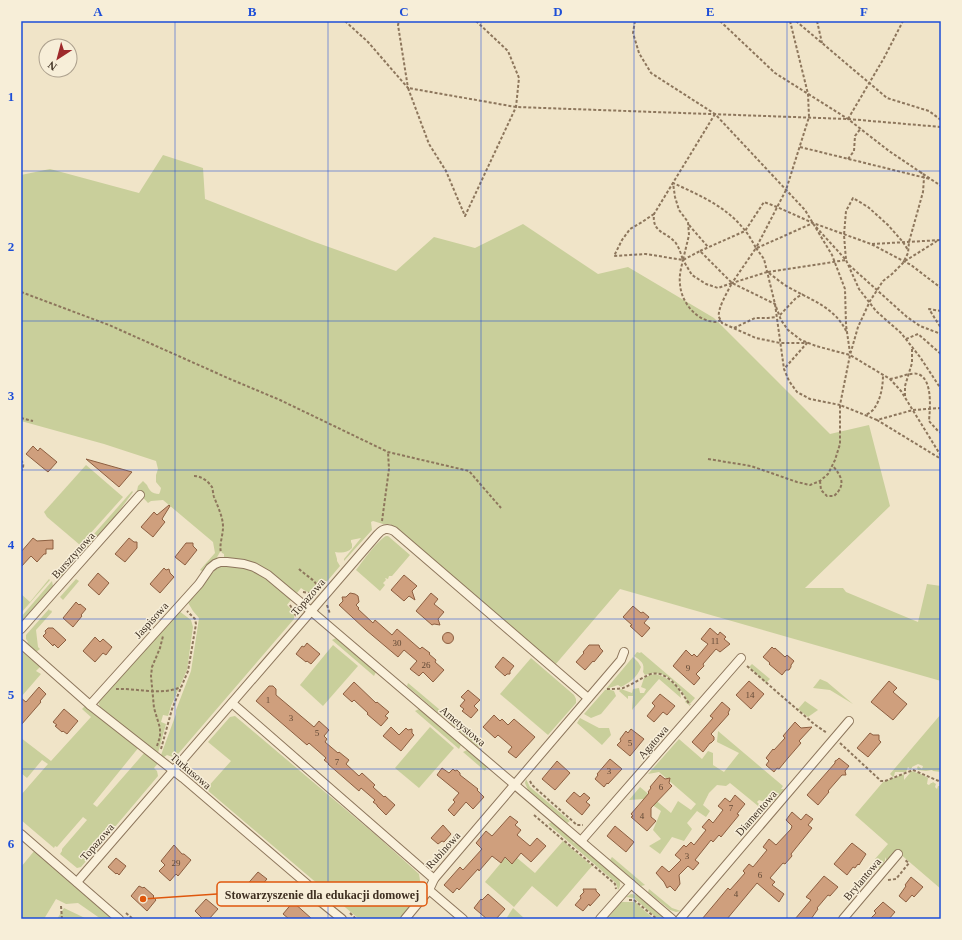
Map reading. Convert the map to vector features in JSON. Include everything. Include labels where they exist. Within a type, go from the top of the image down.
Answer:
[{"type":"street","name":"Bursztynowa","points":[[21,629],[140,495]]},
{"type":"street","points":[[380,530],[391,529],[394,531],[588,698]]},
{"type":"street","name":"Topazowa","points":[[77,882],[380,530]]},
{"type":"street","name":"Jaspisowa","points":[[90,704],[199,584],[212,566],[220,562],[234,562]]},
{"type":"street","name":"Ametystowa","points":[[234,562],[261,570],[672,919]]},
{"type":"street","name":"Turkusowa","points":[[21,644],[90,704],[173,770],[306,884],[321,902],[342,919]]},
{"type":"street","name":"Rubinowa","points":[[232,703],[434,879],[620,660],[624,652]]},
{"type":"street","name":"Agatowa","points":[[581,841],[741,658]]},
{"type":"street","name":"Diamentowa","points":[[680,919],[849,721]]},
{"type":"street","points":[[21,834],[118,919]]},
{"type":"street","name":"Brylantowa","points":[[843,919],[898,854]]},
{"type":"street","points":[[405,919],[429,890],[434,879]]},
{"type":"street","points":[[600,919],[631,884]]},
{"type":"street","points":[[429,890],[463,919]]},
{"type":"path","points":[[344,21],[368,42],[408,88],[516,107],[809,117],[941,127]]},
{"type":"path","points":[[399,21],[398,25],[408,88],[429,144],[446,171],[465,216],[516,107],[519,78],[508,51],[476,21]]},
{"type":"path","points":[[635,21],[633,33],[639,53],[650,73],[715,114],[805,210],[832,255],[845,289],[846,325],[850,355]]},
{"type":"path","points":[[720,21],[775,74],[848,119],[889,151],[941,186]]},
{"type":"path","points":[[790,21],[808,94],[809,117],[786,190],[756,248],[732,283],[720,310],[719,317],[722,323],[756,338],[780,343],[807,343]]},
{"type":"path","points":[[796,21],[887,98],[929,112],[941,120]]},
{"type":"path","points":[[817,21],[822,43]]},
{"type":"path","points":[[848,119],[884,58],[903,21]]},
{"type":"path","points":[[715,114],[654,214],[653,222],[656,228],[676,243],[683,260],[692,275],[706,284],[718,288],[767,272],[846,260]]},
{"type":"path","points":[[848,159],[854,151],[855,136],[861,128]]},
{"type":"path","points":[[800,147],[933,180]]},
{"type":"path","points":[[904,262],[923,192],[924,178],[921,172]]},
{"type":"path","points":[[673,183],[679,210],[688,224],[708,247]]},
{"type":"path","points":[[673,183],[697,194],[726,211],[743,227],[764,259],[778,316],[784,369],[789,381],[797,392],[810,399],[840,405],[877,420],[941,459]]},
{"type":"path","points":[[846,260],[844,235],[846,211],[853,198],[868,207],[888,225],[904,242],[908,250]]},
{"type":"path","points":[[654,214],[630,229],[622,240],[614,256],[646,254],[683,260],[745,231],[764,202],[813,223],[871,244],[911,265],[941,288]]},
{"type":"path","points":[[756,248],[813,223]]},
{"type":"path","points":[[813,223],[846,260],[859,289],[869,302],[876,311],[906,339],[941,389]]},
{"type":"path","points":[[688,224],[689,235],[680,271],[682,295],[688,306],[698,316],[714,322],[721,320]]},
{"type":"path","points":[[708,459],[750,466],[810,485],[820,481],[828,474],[840,444],[840,405],[850,355],[858,327],[869,302],[882,281],[892,274],[904,262],[937,240]]},
{"type":"path","points":[[871,244],[941,240]]},
{"type":"path","points":[[700,251],[732,283],[775,304]]},
{"type":"path","points":[[848,264],[907,317],[920,326],[941,334]]},
{"type":"path","points":[[767,272],[790,288],[803,294],[832,312],[843,324],[847,333]]},
{"type":"path","points":[[21,292],[109,324],[280,400],[388,452],[468,471],[501,508]]},
{"type":"path","points":[[734,328],[754,318],[778,316],[796,298],[803,294]]},
{"type":"path","points":[[941,311],[929,309],[941,328]]},
{"type":"path","points":[[778,316],[788,330],[801,340],[816,346],[850,355],[890,379],[901,391],[941,456]]},
{"type":"path","points":[[906,339],[918,334],[941,354]]},
{"type":"path","points":[[784,369],[807,343]]},
{"type":"path","points":[[905,398],[906,386],[912,363],[912,347]]},
{"type":"path","points":[[865,415],[873,410],[878,401],[883,385],[883,374]]},
{"type":"path","points":[[890,379],[909,374],[918,374],[925,378],[930,391],[929,421],[941,433]]},
{"type":"path","points":[[877,420],[913,410],[941,408]]},
{"type":"path","points":[[21,418],[33,421]]},
{"type":"path","points":[[380,530],[389,469],[388,452]]},
{"type":"path","points":[[21,460],[23,462],[21,471]]},
{"type":"path","points":[[820,481],[820,490],[827,496],[834,496],[838,492],[842,483],[840,475],[832,465]]},
{"type":"path","points":[[194,476],[202,478],[212,488],[223,525],[220,547],[221,553]]},
{"type":"path","points":[[299,569],[315,581],[320,592],[318,594],[301,591],[299,594]]},
{"type":"path","points":[[293,602],[290,605],[297,618],[296,619]]},
{"type":"path","points":[[326,602],[329,613],[333,617]]},
{"type":"path","points":[[156,756],[172,709],[188,671],[196,624],[195,619],[180,604]]},
{"type":"path","points":[[156,756],[160,733],[159,722],[155,716],[151,676],[152,667],[157,658],[163,638],[164,622]]},
{"type":"path","points":[[746,666],[814,724],[835,738],[881,781],[885,781],[913,770],[941,782]]},
{"type":"path","points":[[602,690],[622,688],[650,674],[658,674],[665,676],[673,682],[690,706]]},
{"type":"path","points":[[114,689],[171,691],[182,687]]},
{"type":"path","points":[[529,777],[532,785],[577,825],[587,826]]},
{"type":"path","points":[[531,812],[615,884],[616,893],[624,899],[634,900],[657,919]]},
{"type":"path","points":[[885,880],[896,879],[909,863],[898,854]]},
{"type":"path","points":[[61,906],[62,919]]},
{"type":"green space","points":[[163,155],[203,168],[205,199],[312,241],[396,271],[434,237],[475,248],[523,224],[598,274],[628,267],[714,318],[830,434],[869,425],[890,506],[805,588],[843,588],[846,592],[918,622],[927,584],[941,586],[941,681],[620,589],[555,665],[394,527],[390,524],[383,524],[373,521],[371,522],[372,530],[344,561],[361,538],[351,540],[352,548],[348,551],[335,552],[340,566],[318,592],[309,592],[301,588],[297,593],[270,573],[225,559],[224,554],[221,551],[204,572],[200,570],[215,553],[213,542],[163,500],[151,501],[148,503],[137,491],[138,486],[143,481],[151,491],[159,494],[161,488],[156,482],[158,469],[156,461],[104,444],[21,421],[21,175],[50,169],[139,193]]},
{"type":"green space","points":[[86,465],[123,497],[80,545],[47,517],[44,512]]},
{"type":"green space","points":[[132,491],[133,492],[114,518],[61,577],[56,577]]},
{"type":"green space","points":[[386,536],[388,536],[410,555],[392,576],[389,576],[388,579],[385,578],[386,580],[383,583],[385,585],[380,591],[356,570],[374,547]]},
{"type":"green space","points":[[221,566],[238,567],[254,571],[269,579],[291,600],[287,605],[293,613],[294,619],[178,754],[175,756],[167,755],[164,757],[161,755],[191,671],[199,618],[187,601],[216,569]]},
{"type":"green space","points":[[49,579],[50,580],[21,613],[21,594],[30,602]]},
{"type":"green space","points":[[76,579],[79,581],[63,600],[60,597]]},
{"type":"green space","points":[[52,581],[53,586],[21,622],[21,617]]},
{"type":"green space","points":[[49,609],[52,612],[36,630],[38,647],[40,649],[36,652],[26,644],[28,642],[26,635]]},
{"type":"green space","points":[[179,611],[191,620],[193,627],[187,670],[168,716],[163,715],[161,722],[166,724],[158,753],[101,709],[98,702]]},
{"type":"green space","points":[[336,638],[376,672],[374,676],[332,640]]},
{"type":"green space","points":[[333,645],[358,666],[323,706],[300,685]]},
{"type":"green space","points":[[21,651],[40,667],[36,671],[41,674],[21,697]]},
{"type":"green space","points":[[637,652],[641,652],[695,698],[689,705],[685,702],[687,699],[683,693],[670,679],[659,674],[652,673],[645,675],[643,672],[642,662],[634,656]]},
{"type":"green space","points":[[633,657],[641,667],[635,677],[621,687],[618,685],[606,689]]},
{"type":"green space","points":[[531,658],[574,695],[576,699],[576,703],[548,735],[500,694]]},
{"type":"green space","points":[[752,664],[770,679],[766,683],[749,667]]},
{"type":"green space","points":[[655,674],[672,682],[680,691],[681,698],[659,679],[632,710],[633,696],[628,696],[628,699],[619,691],[621,689],[632,693],[633,689],[639,688],[640,693],[644,693],[646,689],[641,687],[644,678]]},
{"type":"green space","points":[[820,679],[827,682],[853,704],[830,690],[813,688]]},
{"type":"green space","points":[[408,683],[446,715],[443,717],[407,686]]},
{"type":"green space","points":[[608,689],[614,691],[616,696],[601,714],[591,718],[584,714],[605,690]]},
{"type":"green space","points":[[805,701],[818,710],[808,717],[798,709]]},
{"type":"green space","points":[[86,705],[139,747],[93,804],[97,807],[145,752],[159,762],[154,768],[157,771],[158,776],[81,867],[77,868],[60,854],[62,849],[87,820],[83,817],[57,847],[55,846],[54,848],[21,820],[21,795],[48,764],[42,760],[27,778],[21,773],[21,738],[51,761],[91,717],[82,709]]},
{"type":"green space","points":[[419,709],[461,745],[459,749],[415,711]]},
{"type":"green space","points":[[941,714],[941,772],[932,770],[918,770],[918,766],[922,769],[923,766],[918,764],[910,769],[908,767],[906,772],[895,772],[893,777],[890,774]]},
{"type":"green space","points":[[235,716],[377,836],[419,874],[422,893],[400,919],[359,919],[206,789],[231,761],[208,742],[230,717]]},
{"type":"green space","points":[[580,718],[599,728],[609,728],[611,735],[602,745],[577,723]]},
{"type":"green space","points":[[451,719],[482,746],[478,747],[450,723]]},
{"type":"green space","points":[[430,727],[454,748],[419,788],[395,768]]},
{"type":"green space","points":[[718,731],[783,786],[781,789],[784,789],[779,800],[775,800],[770,804],[768,802],[766,805],[765,802],[759,800],[757,802],[764,807],[763,810],[730,783],[726,786],[717,785],[709,793],[703,805],[710,811],[706,817],[697,811],[687,823],[692,829],[684,841],[672,837],[660,854],[649,846],[661,839],[653,830],[661,811],[644,799],[629,800],[640,787],[671,813],[678,801],[691,810],[696,804],[659,772],[648,774],[679,739],[702,759],[708,751],[713,753],[713,765],[724,772],[739,753],[717,742]]},
{"type":"green space","points":[[467,750],[487,767],[485,771],[463,752]]},
{"type":"green space","points":[[911,771],[928,778],[927,784],[929,785],[933,782],[936,784],[935,787],[937,789],[938,786],[941,786],[941,889],[899,853],[887,862],[885,857],[885,861],[880,869],[878,866],[877,867],[877,861],[875,859],[888,844],[855,815],[883,782],[904,774],[904,780]]},
{"type":"green space","points":[[526,779],[530,787],[570,821],[567,823],[528,790],[525,783]]},
{"type":"green space","points":[[552,822],[574,841],[574,843],[575,842],[617,878],[620,884],[618,890],[616,883],[548,824]]},
{"type":"green space","points":[[563,841],[592,866],[557,907],[532,886],[514,907],[485,882],[510,852],[535,873]]},
{"type":"green space","points":[[35,850],[114,919],[101,919],[78,903],[66,904],[56,899],[44,919],[21,919],[21,867]]},
{"type":"green space","points":[[612,857],[645,885],[641,886],[610,860]]},
{"type":"green space","points":[[649,889],[672,908],[681,911],[676,912],[670,910],[648,892]]},
{"type":"green space","points":[[631,894],[638,895],[665,919],[658,919],[634,898],[626,897]]},
{"type":"green space","points":[[621,902],[635,902],[654,919],[607,919]]},
{"type":"green space","points":[[64,908],[87,919],[57,919]]},
{"type":"green space","points":[[513,908],[525,919],[506,919]]},
{"type":"building","points":[[33,446],[38,451],[40,448],[57,462],[48,472],[26,454]]},
{"type":"building","points":[[86,459],[132,472],[119,487]]},
{"type":"building","points":[[169,505],[170,506],[162,519],[165,522],[153,537],[141,527],[154,512],[157,515]]},
{"type":"building","points":[[33,538],[37,541],[53,540],[53,549],[46,549],[46,554],[44,554],[37,562],[31,556],[21,567],[21,552]]},
{"type":"building","points":[[129,538],[134,542],[137,542],[137,548],[125,562],[115,554]]},
{"type":"building","points":[[186,543],[193,543],[193,546],[197,550],[185,565],[175,557]]},
{"type":"building","points":[[164,568],[166,570],[169,569],[170,573],[174,577],[160,593],[150,584]]},
{"type":"building","points":[[98,573],[109,583],[99,595],[88,585]]},
{"type":"building","points":[[404,575],[417,586],[412,591],[415,600],[409,596],[404,601],[391,590]]},
{"type":"building","points":[[350,593],[358,596],[359,602],[356,605],[359,608],[358,609],[373,623],[375,620],[392,635],[397,629],[420,649],[422,647],[430,653],[429,654],[436,660],[435,662],[444,670],[433,682],[423,672],[419,676],[410,669],[417,661],[404,650],[398,657],[339,605],[343,601],[342,597],[346,597]]},
{"type":"building","points":[[431,593],[438,599],[434,604],[444,612],[438,619],[440,625],[432,625],[416,611]]},
{"type":"building","points":[[76,602],[86,609],[73,627],[63,618]]},
{"type":"building","points":[[633,606],[641,613],[643,612],[649,617],[644,623],[650,628],[642,637],[623,617]]},
{"type":"building","points":[[48,628],[53,628],[66,640],[58,648],[54,644],[53,646],[43,636]]},
{"type":"building","points":[[710,628],[718,635],[720,632],[726,637],[724,639],[730,644],[720,652],[716,649],[703,664],[704,666],[696,674],[700,678],[694,685],[673,666],[686,650],[692,656],[694,654],[697,657],[708,644],[701,639]]},
{"type":"building","points":[[448,632],[452,634],[454,638],[452,642],[448,644],[444,642],[442,638],[444,634]]},
{"type":"building","points":[[95,637],[100,642],[103,639],[112,647],[106,655],[103,653],[95,662],[83,651]]},
{"type":"building","points":[[307,643],[320,654],[311,664],[296,654],[302,646],[304,647]]},
{"type":"building","points":[[589,645],[599,645],[603,651],[585,670],[576,662]]},
{"type":"building","points":[[772,647],[785,657],[787,655],[794,661],[789,670],[786,670],[782,675],[763,657]]},
{"type":"building","points":[[503,657],[514,666],[510,671],[510,674],[505,676],[495,667]]},
{"type":"building","points":[[749,681],[764,694],[751,709],[736,695]]},
{"type":"building","points":[[889,681],[897,688],[893,692],[907,704],[893,720],[871,702]]},
{"type":"building","points":[[354,682],[376,703],[377,702],[389,712],[385,716],[388,718],[381,726],[354,700],[352,702],[343,694]]},
{"type":"building","points":[[269,686],[273,686],[276,689],[276,695],[314,727],[319,721],[329,730],[324,736],[327,739],[325,742],[349,760],[346,764],[359,776],[362,773],[375,785],[373,787],[395,805],[386,815],[373,802],[375,800],[361,788],[359,791],[328,764],[324,760],[326,758],[309,743],[307,745],[256,701]]},
{"type":"building","points":[[39,687],[46,694],[21,725],[21,698],[26,702]]},
{"type":"building","points":[[468,690],[480,700],[474,706],[478,710],[471,718],[462,711],[464,709],[460,706],[465,700],[461,697]]},
{"type":"building","points":[[660,694],[675,706],[667,715],[663,712],[654,722],[647,716],[655,706],[652,703]]},
{"type":"building","points":[[722,702],[730,709],[729,714],[711,734],[714,737],[714,740],[703,752],[692,742],[713,718],[710,716]]},
{"type":"building","points":[[64,709],[78,721],[67,734],[55,726],[57,725],[53,722]]},
{"type":"building","points":[[494,715],[500,721],[502,719],[508,725],[514,719],[535,737],[516,758],[508,752],[512,747],[498,735],[495,738],[483,727]]},
{"type":"building","points":[[795,722],[801,728],[812,727],[799,741],[801,743],[779,769],[777,768],[774,772],[766,765],[769,761],[766,758],[785,738],[783,736]]},
{"type":"building","points":[[391,727],[399,735],[406,728],[408,730],[412,729],[412,733],[414,735],[401,751],[383,736]]},
{"type":"building","points":[[631,729],[644,739],[630,756],[617,745],[621,741],[620,739],[626,731],[628,733]]},
{"type":"building","points":[[870,733],[873,735],[879,735],[879,740],[881,742],[868,757],[857,748]]},
{"type":"building","points":[[839,758],[849,766],[845,771],[846,775],[842,775],[818,805],[807,795]]},
{"type":"building","points":[[610,759],[622,769],[604,787],[595,779],[598,775],[597,774]]},
{"type":"building","points":[[557,761],[570,773],[555,790],[542,779]]},
{"type":"building","points":[[442,768],[449,773],[453,769],[455,771],[457,770],[460,775],[478,789],[477,790],[484,797],[473,809],[466,802],[454,816],[448,810],[455,802],[453,800],[459,793],[437,775]]},
{"type":"building","points":[[660,775],[665,779],[670,778],[669,783],[672,786],[651,808],[651,817],[656,821],[647,831],[631,817],[633,816],[631,814],[649,793],[650,787]]},
{"type":"building","points":[[574,792],[580,797],[584,793],[590,798],[586,802],[590,805],[582,815],[566,801]]},
{"type":"building","points":[[735,795],[745,804],[737,814],[739,815],[721,837],[719,835],[713,842],[711,840],[695,860],[699,863],[693,870],[688,866],[679,875],[680,884],[675,891],[670,886],[667,888],[656,873],[662,866],[669,872],[681,860],[675,855],[684,845],[686,847],[691,842],[694,845],[706,830],[702,827],[709,819],[713,823],[723,810],[718,806],[725,798],[730,802]]},
{"type":"building","points":[[792,812],[801,820],[806,814],[813,819],[808,825],[812,828],[791,854],[792,856],[785,864],[783,863],[770,878],[775,882],[772,885],[784,894],[779,902],[757,883],[727,919],[702,919],[728,888],[730,890],[745,873],[743,871],[749,864],[753,867],[767,850],[763,847],[769,839],[776,845],[791,829],[792,826],[786,820]]},
{"type":"building","points":[[510,816],[518,822],[515,825],[521,830],[517,835],[530,846],[537,838],[546,846],[531,862],[521,853],[512,864],[505,857],[501,863],[492,856],[459,890],[457,888],[453,893],[444,885],[460,867],[463,870],[482,849],[476,843],[486,831],[492,836]]},
{"type":"building","points":[[443,825],[451,834],[444,842],[442,841],[438,844],[431,838]]},
{"type":"building","points":[[615,826],[634,842],[626,852],[607,836]]},
{"type":"building","points":[[852,843],[866,854],[859,865],[858,864],[855,868],[853,867],[847,875],[834,864]]},
{"type":"building","points":[[174,845],[182,854],[191,860],[178,876],[176,874],[170,881],[159,871],[165,865],[161,861]]},
{"type":"building","points":[[116,858],[126,866],[119,875],[108,867]]},
{"type":"building","points":[[258,872],[267,879],[247,902],[238,895]]},
{"type":"building","points":[[824,876],[838,887],[830,896],[828,895],[817,908],[818,909],[811,919],[795,919],[811,900],[806,897]]},
{"type":"building","points":[[911,877],[923,887],[914,897],[912,895],[906,902],[899,896]]},
{"type":"building","points":[[139,886],[144,887],[154,896],[153,897],[156,900],[147,911],[131,896]]},
{"type":"building","points":[[583,889],[596,889],[600,895],[583,911],[575,905],[584,892]]},
{"type":"building","points":[[488,894],[505,909],[496,919],[487,919],[474,908],[481,899],[482,900]]},
{"type":"building","points":[[206,899],[218,909],[209,919],[203,919],[195,911]]},
{"type":"building","points":[[293,902],[312,919],[289,919],[283,914]]},
{"type":"building","points":[[883,902],[895,912],[889,919],[870,919],[876,913],[874,911]]},
{"type":"place","name":"Stowarzyszenie dla edukacji domowej","points":[[143,899]]}]
